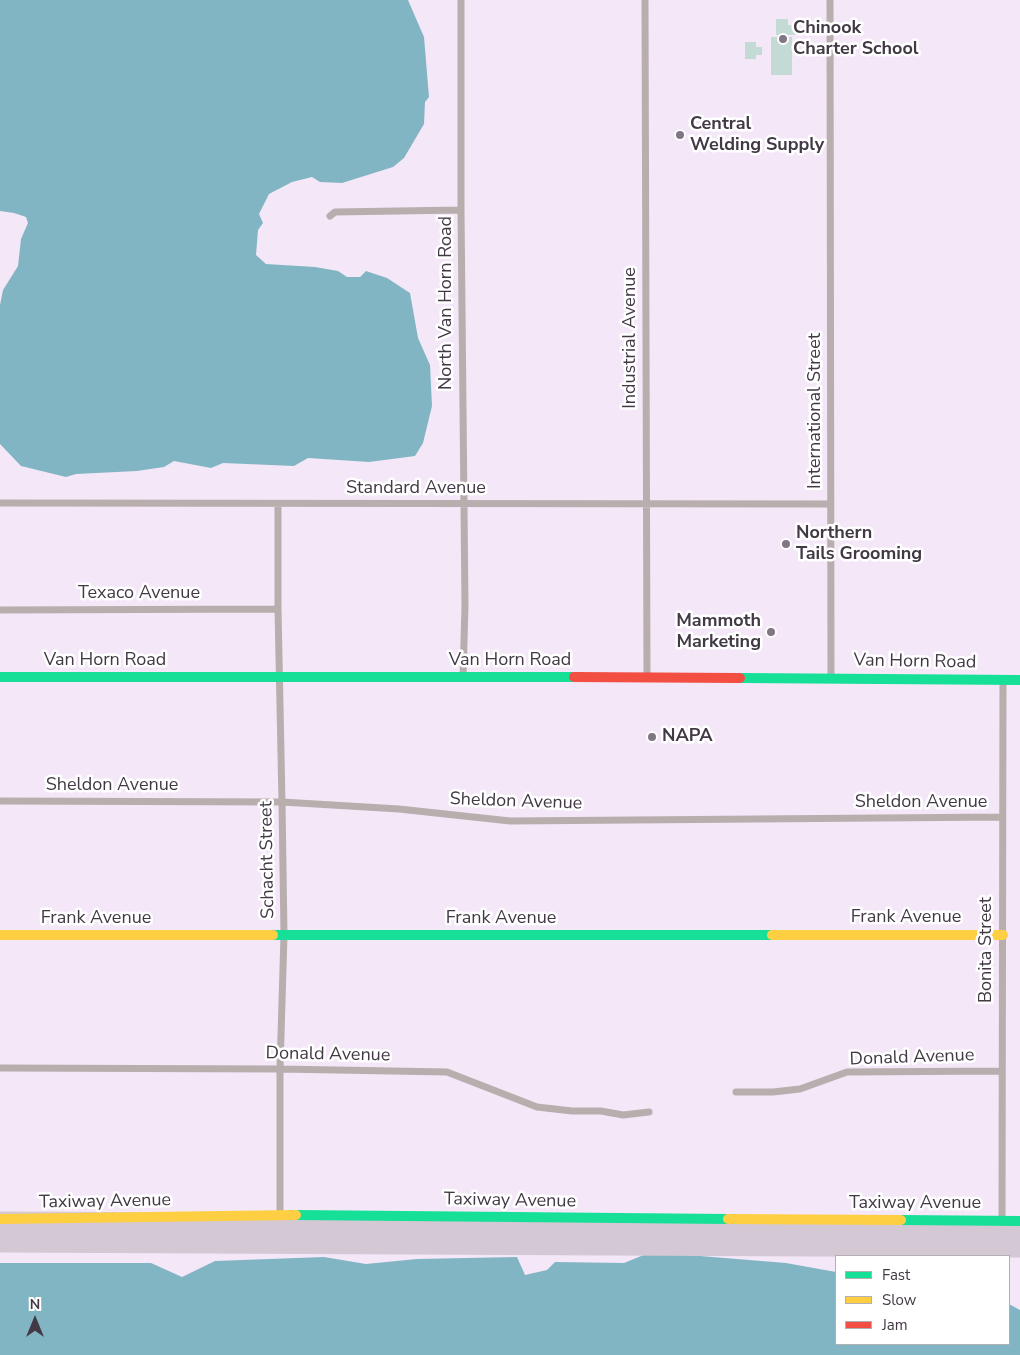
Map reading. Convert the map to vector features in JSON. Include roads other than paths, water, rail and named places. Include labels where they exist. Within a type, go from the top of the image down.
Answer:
[{"type":"street","name":"North Van Horn Road","points":[[461,0],[465,605],[463,678]]},
{"type":"street","name":"Industrial Avenue","points":[[645,0],[647,677]]},
{"type":"street","name":"International Street","points":[[830,0],[831,678]]},
{"type":"street","points":[[330,216],[335,212],[461,210]]},
{"type":"street","name":"Standard Avenue","points":[[0,503],[831,504]]},
{"type":"street","name":"Schacht Street","points":[[278,504],[284,935],[280,1069],[280,1215]]},
{"type":"street","name":"Texaco Avenue","points":[[0,610],[278,609]]},
{"type":"street","name":"Van Horn Road","points":[[0,677],[647,677],[1020,680]]},
{"type":"street","name":"Bonita Street","points":[[1002,1221],[1003,680]]},
{"type":"street","name":"Sheldon Avenue","points":[[0,801],[282,802],[399,809],[510,821],[1002,818]]},
{"type":"street","name":"Frank Avenue","points":[[0,935],[1003,935]]},
{"type":"street","name":"Donald Avenue","points":[[0,1068],[280,1069],[447,1072],[537,1107],[572,1111],[601,1111],[623,1115],[649,1112]]},
{"type":"street","name":"Donald Avenue","points":[[736,1092],[773,1092],[800,1089],[848,1072],[1002,1071]]},
{"type":"street","name":"Taxiway Avenue","points":[[0,1219],[280,1215],[1020,1221]]},
{"type":"water","points":[[0,0],[408,0],[424,37],[429,97],[425,102],[424,124],[404,158],[393,167],[342,183],[320,182],[312,177],[292,182],[269,194],[259,214],[263,223],[258,230],[256,255],[266,264],[315,267],[338,271],[347,277],[360,277],[366,271],[387,278],[410,293],[418,338],[430,365],[432,406],[423,443],[415,456],[369,462],[308,458],[294,466],[223,463],[211,468],[174,461],[164,467],[137,471],[76,474],[66,477],[21,466],[0,444],[0,305],[3,290],[18,266],[21,239],[28,223],[26,217],[0,211]]},
{"type":"water","points":[[651,1252],[786,1263],[835,1272],[835,1345],[1010,1345],[1010,1305],[1020,1310],[1020,1355],[0,1355],[0,1263],[151,1263],[182,1277],[215,1261],[324,1257],[366,1264],[417,1259],[517,1257],[525,1275],[547,1270],[555,1262],[624,1263]]},
{"type":"place","name":"Chinook Charter School","points":[[783,39]]},
{"type":"place","name":"Central Welding Supply","points":[[680,135]]},
{"type":"place","name":"Northern Tails Grooming","points":[[786,544]]},
{"type":"place","name":"Mammoth Marketing","points":[[771,632]]},
{"type":"place","name":"NAPA","points":[[652,737]]}]
